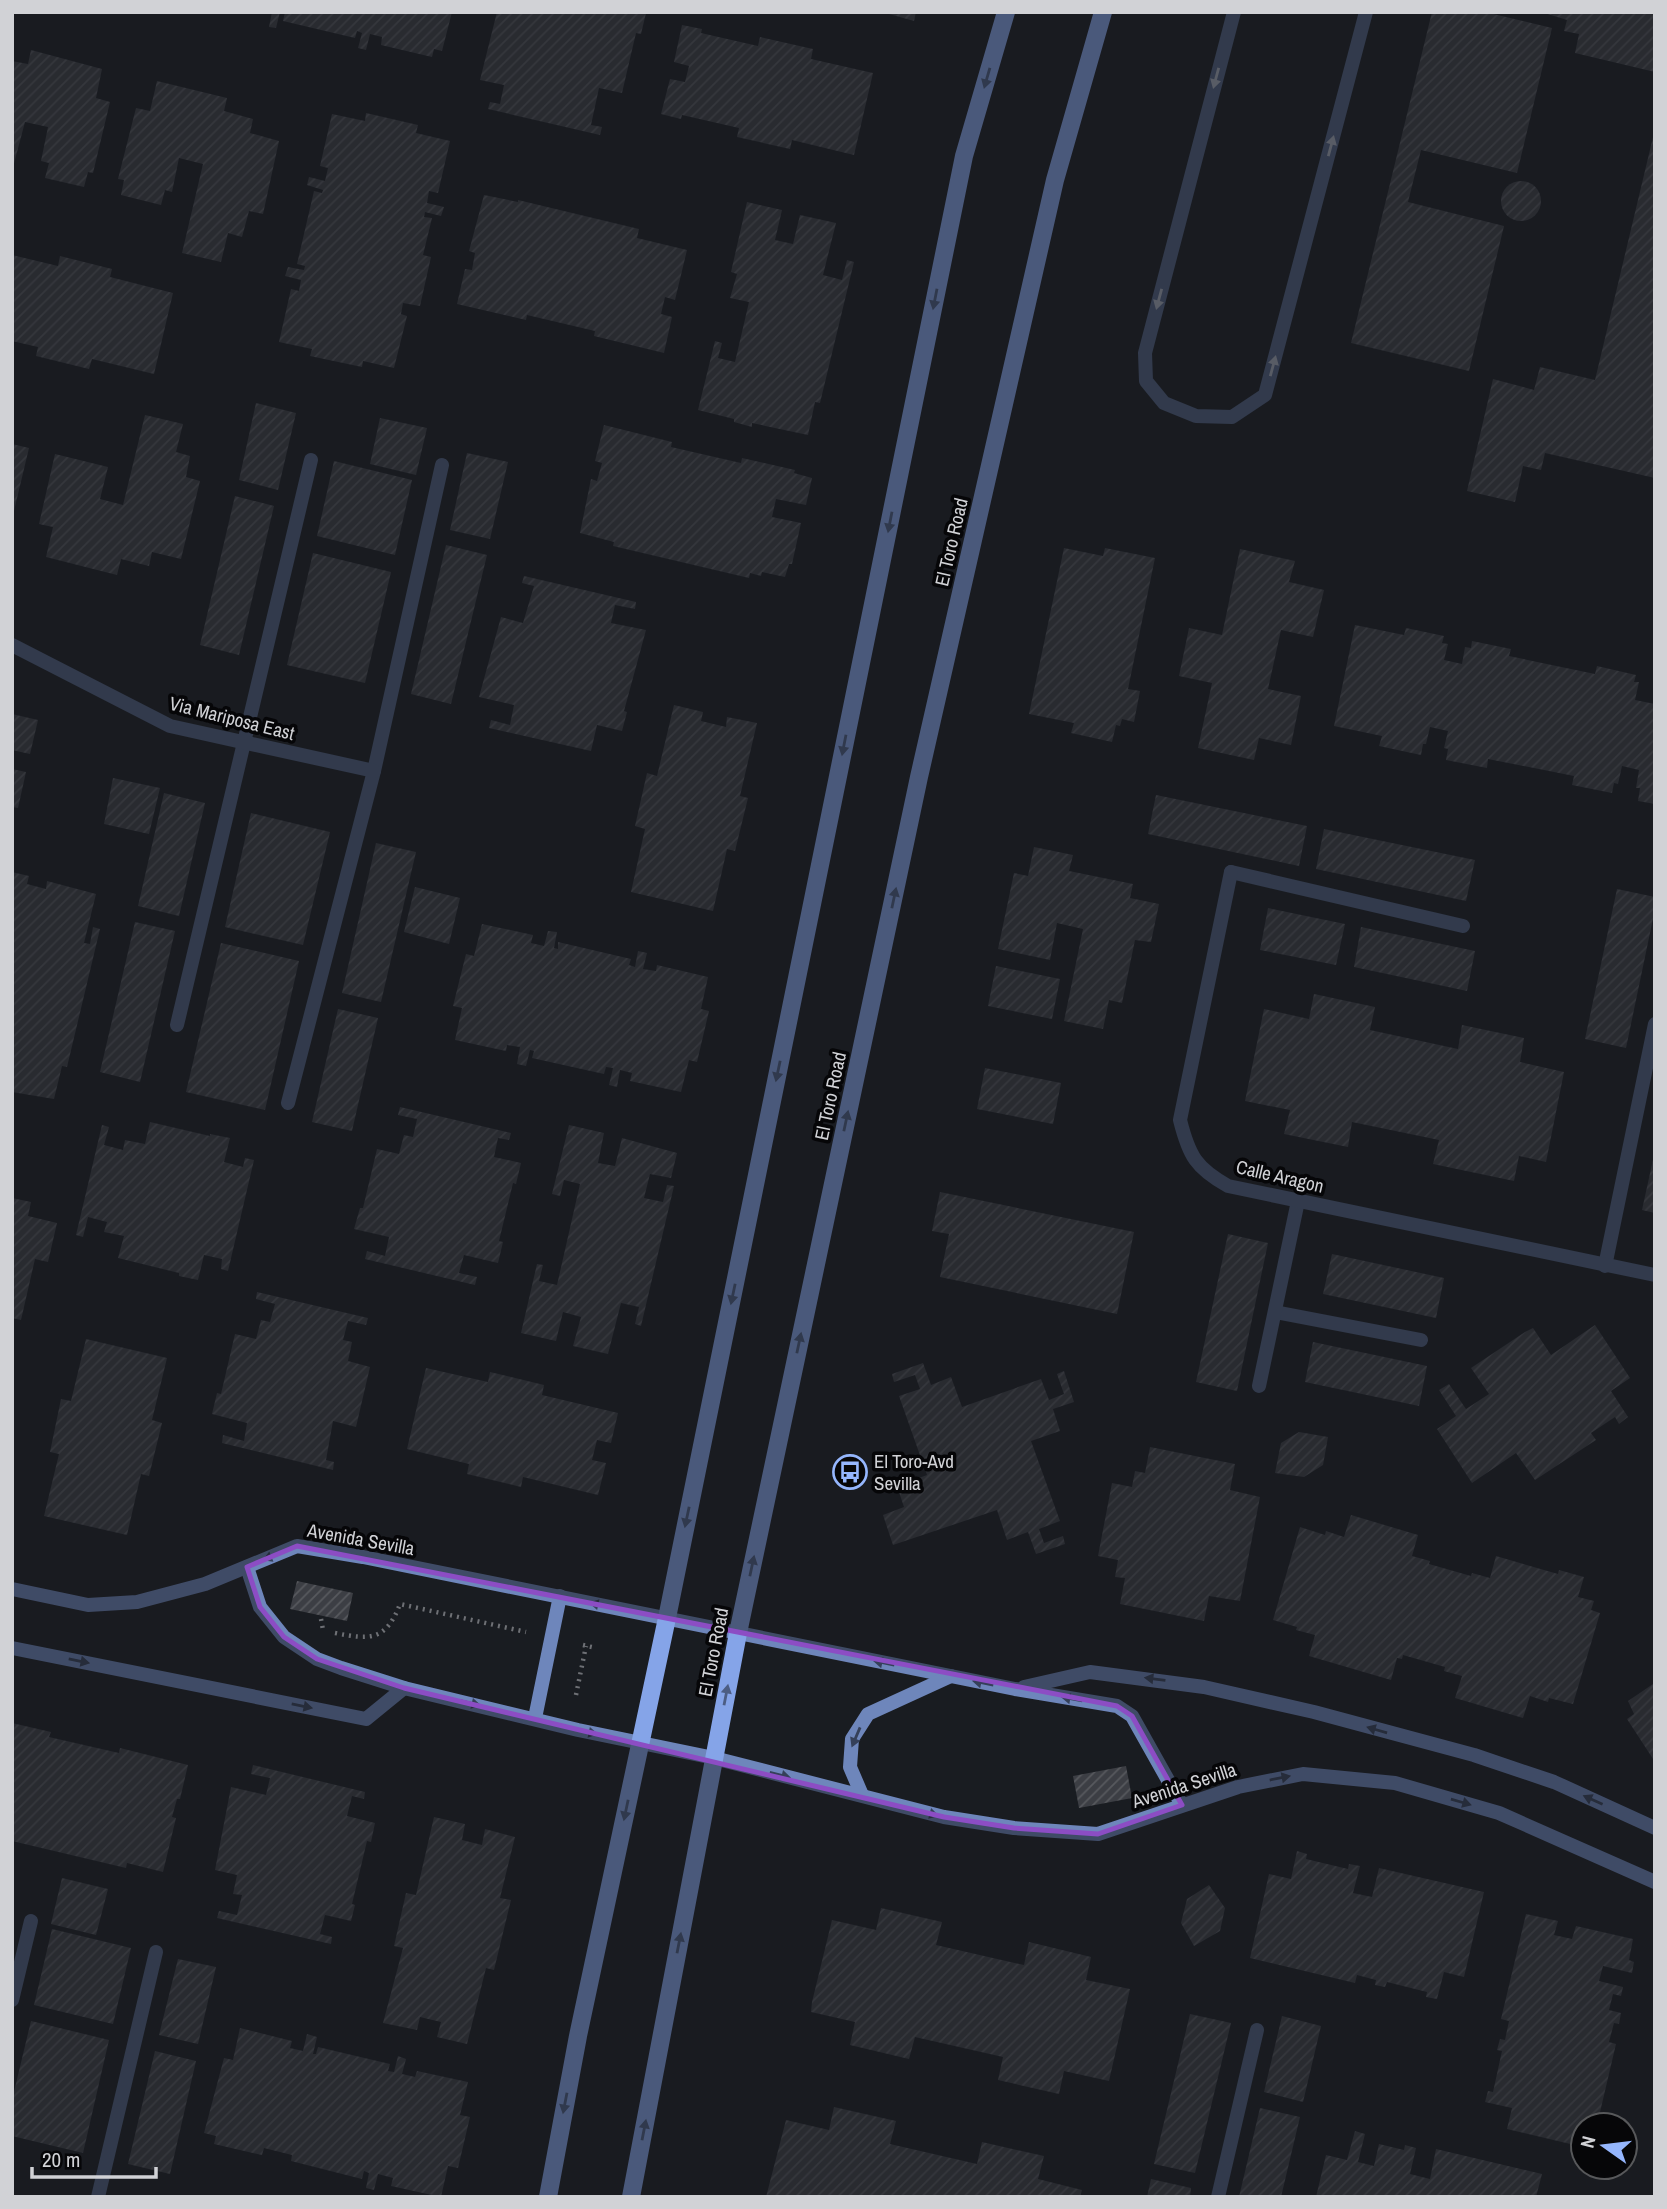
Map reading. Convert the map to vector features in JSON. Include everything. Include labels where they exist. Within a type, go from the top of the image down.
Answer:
[{"type":"main road","points":[[548,2197],[578,2036],[667,1618],[964,156],[1006,12]]},
{"type":"main road","name":"El Toro Road","points":[[631,2197],[738,1633],[919,777],[1055,180],[1103,12]]},
{"type":"street","points":[[1234,12],[1145,353],[1146,380],[1164,403],[1196,416],[1232,417],[1265,395],[1366,12]]},
{"type":"street","points":[[177,1025],[311,460]]},
{"type":"street","points":[[288,1102],[374,771],[442,465]]},
{"type":"street","name":"Via Mariposa East","points":[[12,645],[170,726],[374,771]]},
{"type":"street","name":"Calle Aragon","points":[[1463,926],[1231,872],[1180,1120],[1187,1147],[1205,1174],[1228,1186],[1655,1275]]},
{"type":"street","points":[[1605,1266],[1655,1024]]},
{"type":"street","points":[[1259,1386],[1298,1201]]},
{"type":"street","points":[[1275,1312],[1421,1340]]},
{"type":"street","name":"Avenida Sevilla","points":[[12,1589],[88,1605],[137,1602],[205,1584],[297,1546],[738,1633]]},
{"type":"street","points":[[247,1567],[260,1607],[284,1637],[317,1659],[404,1688],[640,1743]]},
{"type":"street","points":[[535,1718],[560,1597]]},
{"type":"street","points":[[738,1633],[1015,1689],[1117,1706],[1132,1716],[1182,1805]]},
{"type":"street","points":[[12,1648],[366,1719],[404,1688]]},
{"type":"street","points":[[1015,1689],[1090,1672],[1204,1686],[1474,1755],[1553,1782],[1655,1828]]},
{"type":"street","points":[[862,1795],[850,1767],[852,1739],[869,1714],[951,1676]]},
{"type":"street","name":"Avenida Sevilla","points":[[640,1743],[714,1758],[944,1817],[1014,1828],[1098,1834],[1238,1787],[1303,1774],[1395,1783],[1499,1814],[1655,1882]]},
{"type":"street","points":[[12,2000],[31,1921]]},
{"type":"street","points":[[98,2197],[156,1952]]},
{"type":"street","points":[[1218,2197],[1257,2030]]},
{"type":"path","points":[[321,1619],[323,1630],[360,1638],[372,1637],[390,1625],[400,1604],[533,1634]]},
{"type":"path","points":[[576,1695],[583,1645],[596,1648]]},
{"type":"highlighted area","points":[[297,1546],[1117,1706],[1132,1716],[1182,1805],[1098,1834],[1014,1828],[944,1817],[404,1688],[317,1659],[284,1637],[260,1607],[247,1567]]},
{"type":"building","points":[[272,12],[280,12],[276,28],[269,27]]},
{"type":"building","points":[[285,12],[452,12],[442,51],[434,49],[432,57],[381,45],[382,37],[370,34],[366,50],[358,48],[362,33],[357,31],[355,38],[283,21]]},
{"type":"building","points":[[497,12],[646,13],[641,34],[636,33],[622,93],[599,88],[591,125],[602,127],[600,135],[488,109],[490,102],[500,104],[504,85],[480,80]]},
{"type":"building","points":[[882,12],[916,12],[914,21]]},
{"type":"building","points":[[1432,12],[1485,12],[1552,28],[1517,173],[1421,150],[1408,202],[1504,226],[1469,371],[1351,343]]},
{"type":"building","points":[[1541,12],[1655,12],[1655,72],[1575,53],[1579,34],[1564,31],[1567,20]]},
{"type":"building","points":[[682,25],[702,29],[701,33],[758,46],[760,37],[813,49],[811,59],[873,73],[854,155],[792,140],[790,149],[737,137],[739,128],[682,115],[681,119],[661,114],[670,79],[685,82],[689,66],[674,62]]},
{"type":"building","points":[[31,50],[102,69],[96,98],[110,102],[93,173],[88,172],[84,187],[45,178],[49,163],[41,161],[48,127],[25,122],[12,171],[12,61],[28,64]]},
{"type":"building","points":[[157,81],[227,98],[224,111],[253,119],[250,133],[279,141],[263,214],[249,211],[242,237],[228,233],[221,262],[182,253],[203,164],[179,158],[172,192],[165,190],[161,205],[121,195],[124,180],[118,179],[136,108],[150,111]]},
{"type":"building","points":[[366,113],[418,125],[416,133],[450,141],[438,193],[429,191],[427,203],[444,207],[441,216],[425,212],[424,217],[432,218],[423,255],[431,257],[420,306],[403,303],[401,314],[407,316],[394,368],[363,361],[362,367],[310,356],[312,349],[279,342],[291,289],[299,291],[301,280],[285,276],[288,267],[304,270],[305,266],[297,264],[314,191],[322,193],[323,190],[307,185],[309,177],[325,181],[328,168],[320,166],[332,114],[365,121]]},
{"type":"building","points":[[1654,133],[1655,478],[1545,453],[1541,470],[1523,466],[1515,502],[1467,491],[1493,379],[1534,390],[1540,367],[1595,380]]},
{"type":"building","points":[[1521,181],[1529,182],[1535,187],[1540,193],[1540,209],[1535,215],[1529,220],[1521,221],[1513,220],[1507,215],[1502,209],[1501,201],[1502,193],[1507,187],[1513,182]]},
{"type":"building","points":[[484,195],[518,200],[639,229],[637,238],[687,250],[675,300],[665,297],[661,314],[672,317],[664,353],[594,336],[595,331],[527,315],[526,320],[457,304],[465,269],[472,270],[475,253],[469,251]]},
{"type":"building","points":[[747,202],[782,210],[775,240],[793,244],[800,215],[836,223],[823,275],[842,280],[847,260],[854,262],[820,403],[815,402],[808,435],[752,423],[752,427],[734,422],[734,419],[698,410],[715,341],[722,343],[718,358],[735,362],[749,302],[730,298],[737,274],[731,272]]},
{"type":"building","points":[[12,255],[58,266],[60,256],[112,269],[110,277],[173,293],[154,374],[92,359],[89,369],[36,356],[38,347],[12,341]]},
{"type":"building","points":[[256,403],[296,413],[278,490],[239,480]]},
{"type":"building","points":[[145,415],[183,424],[176,452],[190,456],[186,477],[200,481],[181,559],[152,552],[149,566],[121,559],[117,575],[46,557],[53,527],[39,524],[55,454],[108,467],[100,499],[123,505]]},
{"type":"building","points":[[380,418],[427,428],[416,475],[370,464]]},
{"type":"building","points":[[604,425],[672,442],[671,447],[741,463],[742,458],[795,470],[794,473],[812,478],[806,505],[776,499],[772,517],[801,523],[792,564],[789,564],[785,577],[762,572],[761,576],[750,573],[749,578],[613,546],[614,542],[580,533],[591,479],[597,481],[602,463],[595,461]]},
{"type":"building","points":[[12,444],[29,448],[13,515],[12,515]]},
{"type":"building","points":[[467,453],[508,462],[490,539],[450,530]]},
{"type":"building","points":[[334,461],[412,480],[395,555],[317,536]]},
{"type":"building","points":[[235,496],[274,506],[239,655],[200,645]]},
{"type":"building","points":[[446,545],[487,555],[451,704],[411,694]]},
{"type":"building","points":[[1064,548],[1103,556],[1105,548],[1155,558],[1128,689],[1140,691],[1134,722],[1122,719],[1120,726],[1116,725],[1112,742],[1071,733],[1074,723],[1029,714]]},
{"type":"building","points":[[1240,549],[1295,561],[1289,582],[1324,590],[1313,637],[1281,630],[1268,689],[1301,696],[1291,745],[1259,738],[1254,760],[1198,748],[1212,683],[1179,676],[1189,628],[1222,635]]},
{"type":"building","points":[[313,553],[391,572],[365,683],[287,665]]},
{"type":"building","points":[[524,576],[636,602],[635,609],[615,605],[611,623],[646,630],[624,711],[627,712],[622,731],[597,725],[591,751],[489,728],[491,720],[510,725],[514,705],[479,697],[501,617],[523,623],[534,586],[522,583]]},
{"type":"building","points":[[1355,625],[1404,635],[1406,628],[1444,636],[1442,643],[1448,644],[1444,660],[1462,664],[1465,647],[1471,648],[1472,641],[1511,649],[1509,656],[1595,674],[1597,666],[1636,675],[1634,682],[1639,682],[1635,700],[1655,704],[1655,804],[1638,801],[1640,788],[1636,788],[1639,770],[1622,766],[1618,784],[1614,783],[1612,793],[1572,785],[1574,776],[1488,759],[1487,768],[1446,760],[1448,749],[1444,748],[1448,731],[1430,727],[1421,755],[1379,746],[1382,736],[1334,726]]},
{"type":"building","points":[[674,705],[703,712],[701,721],[726,727],[727,717],[757,723],[740,796],[748,798],[735,851],[727,849],[713,911],[631,892],[645,829],[635,826],[647,773],[657,776]]},
{"type":"building","points":[[12,714],[38,720],[30,754],[12,750]]},
{"type":"building","points":[[12,769],[26,772],[18,808],[12,807]]},
{"type":"building","points":[[113,778],[160,788],[149,834],[104,824]]},
{"type":"building","points":[[164,793],[205,803],[179,916],[138,906]]},
{"type":"building","points":[[1156,795],[1307,826],[1299,866],[1148,834]]},
{"type":"building","points":[[251,813],[330,832],[303,945],[225,927]]},
{"type":"building","points":[[1324,829],[1475,860],[1466,901],[1316,869]]},
{"type":"building","points":[[376,843],[416,852],[381,1002],[342,993]]},
{"type":"building","points":[[1034,847],[1073,855],[1069,871],[1133,884],[1130,898],[1159,904],[1151,942],[1135,940],[1122,1003],[1109,1000],[1103,1029],[1064,1021],[1083,929],[1057,923],[1050,960],[998,949],[1014,873],[1028,876]]},
{"type":"building","points":[[12,872],[29,876],[27,884],[46,889],[47,881],[96,894],[84,943],[90,944],[93,927],[100,929],[67,1067],[62,1066],[54,1099],[12,1092]]},
{"type":"building","points":[[415,887],[460,898],[449,944],[404,932]]},
{"type":"building","points":[[1617,889],[1655,897],[1655,909],[1626,1048],[1585,1039]]},
{"type":"building","points":[[1268,908],[1345,924],[1336,965],[1260,950]]},
{"type":"building","points":[[135,922],[175,931],[140,1082],[100,1072]]},
{"type":"building","points":[[482,924],[533,935],[531,943],[544,946],[548,931],[557,932],[554,948],[558,949],[558,942],[631,959],[629,965],[635,967],[638,951],[647,953],[643,969],[656,971],[657,965],[708,977],[701,1009],[709,1011],[697,1062],[689,1060],[681,1092],[630,1081],[632,1073],[620,1070],[617,1087],[609,1085],[613,1068],[606,1067],[604,1074],[532,1058],[534,1051],[530,1050],[526,1066],[517,1064],[520,1047],[507,1045],[506,1051],[455,1040],[462,1008],[453,1006],[466,954],[474,956]]},
{"type":"building","points":[[1361,927],[1475,951],[1467,991],[1354,967]]},
{"type":"building","points":[[221,943],[299,961],[265,1110],[186,1092]]},
{"type":"building","points":[[996,966],[1060,979],[1052,1019],[988,1006]]},
{"type":"building","points":[[1314,994],[1375,1007],[1370,1030],[1458,1049],[1462,1025],[1524,1038],[1520,1062],[1564,1072],[1546,1162],[1519,1156],[1514,1181],[1433,1164],[1439,1140],[1352,1122],[1348,1147],[1284,1134],[1290,1110],[1245,1101],[1264,1009],[1309,1019]]},
{"type":"building","points":[[338,1009],[378,1018],[352,1131],[312,1122]]},
{"type":"building","points":[[985,1068],[1061,1083],[1053,1124],[977,1109]]},
{"type":"building","points":[[400,1107],[511,1133],[509,1140],[498,1138],[494,1157],[521,1163],[516,1184],[513,1183],[499,1241],[503,1242],[498,1263],[464,1255],[459,1273],[477,1277],[475,1285],[365,1259],[367,1251],[385,1256],[389,1237],[354,1229],[360,1208],[363,1208],[377,1149],[399,1154],[404,1135],[413,1137],[417,1119],[398,1115]]},
{"type":"building","points":[[150,1122],[230,1138],[224,1162],[243,1167],[245,1158],[254,1160],[228,1271],[221,1269],[222,1259],[204,1255],[198,1280],[118,1258],[124,1236],[104,1232],[107,1222],[88,1217],[83,1237],[76,1235],[102,1125],[109,1127],[104,1145],[123,1150],[125,1140],[145,1144]]},
{"type":"building","points":[[569,1125],[604,1133],[598,1163],[615,1166],[622,1138],[677,1153],[671,1178],[650,1174],[644,1198],[663,1202],[667,1185],[674,1186],[641,1326],[635,1324],[639,1307],[621,1303],[608,1354],[573,1346],[581,1317],[563,1312],[556,1341],[521,1333],[537,1264],[543,1265],[539,1281],[557,1285],[580,1184],[564,1180],[560,1196],[552,1194]]},
{"type":"building","points":[[1655,1155],[1655,1213],[1642,1210]]},
{"type":"building","points":[[940,1192],[1134,1232],[1117,1314],[940,1277],[949,1234],[932,1231]]},
{"type":"building","points":[[12,1198],[31,1202],[28,1216],[57,1223],[48,1262],[35,1259],[21,1320],[12,1318]]},
{"type":"building","points":[[1228,1234],[1268,1243],[1237,1391],[1196,1382]]},
{"type":"building","points":[[1332,1254],[1444,1278],[1436,1318],[1323,1294]]},
{"type":"building","points":[[257,1292],[368,1318],[366,1325],[348,1321],[343,1340],[352,1342],[348,1361],[370,1367],[356,1427],[333,1421],[326,1460],[334,1462],[333,1470],[222,1443],[223,1435],[244,1441],[247,1423],[212,1414],[217,1393],[221,1394],[235,1334],[256,1339],[261,1320],[270,1322],[275,1304],[256,1299]]},
{"type":"building","points":[[1595,1325],[1630,1378],[1611,1391],[1628,1417],[1619,1424],[1615,1417],[1591,1433],[1596,1440],[1535,1480],[1516,1453],[1472,1483],[1437,1429],[1456,1416],[1439,1390],[1449,1384],[1466,1409],[1489,1394],[1471,1368],[1525,1332],[1533,1328],[1551,1355]]},
{"type":"building","points":[[86,1339],[167,1358],[152,1420],[162,1423],[149,1476],[141,1474],[127,1535],[44,1516],[59,1454],[50,1452],[61,1399],[71,1401]]},
{"type":"building","points":[[1313,1342],[1427,1366],[1419,1406],[1305,1382]]},
{"type":"building","points":[[923,1363],[931,1385],[951,1377],[962,1407],[1041,1379],[1049,1400],[1064,1394],[1057,1374],[1064,1371],[1074,1402],[1053,1409],[1060,1431],[1031,1441],[1060,1521],[1039,1529],[1044,1543],[1063,1536],[1065,1544],[1036,1554],[1028,1532],[1007,1540],[997,1510],[893,1545],[883,1515],[904,1507],[897,1486],[927,1475],[899,1396],[920,1389],[915,1375],[894,1382],[892,1374]]},
{"type":"building","points":[[426,1368],[488,1382],[490,1372],[544,1385],[542,1395],[618,1413],[611,1443],[597,1440],[592,1460],[606,1463],[598,1495],[523,1477],[521,1487],[467,1474],[469,1464],[407,1449]]},
{"type":"building","points":[[1299,1432],[1328,1437],[1323,1465],[1304,1477],[1275,1473],[1281,1443]]},
{"type":"building","points":[[1150,1447],[1235,1464],[1230,1490],[1260,1497],[1240,1601],[1209,1596],[1204,1621],[1120,1604],[1125,1578],[1115,1577],[1118,1560],[1098,1556],[1112,1483],[1132,1487],[1135,1471],[1145,1473]]},
{"type":"building","points":[[1351,1515],[1418,1535],[1412,1556],[1430,1561],[1429,1564],[1471,1576],[1472,1573],[1490,1578],[1496,1556],[1558,1574],[1559,1570],[1584,1577],[1578,1597],[1594,1601],[1591,1610],[1600,1613],[1573,1704],[1549,1698],[1548,1702],[1530,1696],[1523,1718],[1455,1698],[1462,1676],[1444,1671],[1445,1667],[1403,1655],[1402,1659],[1397,1658],[1391,1680],[1309,1656],[1315,1635],[1273,1620],[1300,1527],[1325,1535],[1326,1531],[1344,1537]]},
{"type":"building","points":[[297,1581],[353,1593],[347,1621],[290,1609]]},
{"type":"building","points":[[1653,1684],[1655,1762],[1627,1719],[1634,1714],[1628,1701]]},
{"type":"building","points":[[12,1723],[51,1732],[49,1737],[119,1753],[120,1748],[188,1765],[180,1799],[177,1799],[172,1817],[176,1818],[163,1872],[127,1863],[126,1868],[12,1841]]},
{"type":"building","points":[[253,1765],[365,1792],[364,1799],[352,1796],[347,1816],[375,1823],[371,1842],[367,1841],[352,1904],[355,1905],[351,1921],[325,1915],[320,1934],[332,1937],[331,1944],[217,1918],[219,1911],[237,1915],[242,1895],[233,1894],[237,1875],[215,1870],[231,1787],[266,1795],[270,1778],[251,1774]]},
{"type":"building","points":[[1126,1766],[1132,1798],[1079,1808],[1073,1776]]},
{"type":"building","points":[[434,1817],[465,1824],[462,1840],[482,1845],[485,1829],[515,1837],[500,1898],[511,1900],[494,1970],[486,1968],[467,2044],[437,2037],[441,2022],[420,2017],[417,2030],[383,2023],[403,1948],[394,1946],[406,1893],[416,1895]]},
{"type":"building","points":[[1297,1851],[1307,1854],[1306,1859],[1348,1869],[1349,1864],[1360,1866],[1353,1893],[1372,1897],[1379,1868],[1484,1892],[1464,1977],[1444,1972],[1437,1999],[1426,1997],[1427,1992],[1387,1982],[1385,1987],[1375,1985],[1376,1980],[1357,1975],[1355,1983],[1250,1958],[1269,1874],[1291,1879]]},
{"type":"building","points":[[62,1878],[108,1889],[96,1935],[51,1924]]},
{"type":"building","points":[[1209,1885],[1225,1908],[1220,1931],[1194,1946],[1181,1923],[1187,1899]]},
{"type":"building","points":[[881,1908],[942,1922],[936,1945],[1024,1965],[1029,1942],[1091,1957],[1086,1980],[1130,1989],[1109,2081],[1064,2071],[1059,2094],[998,2080],[1003,2057],[915,2037],[909,2059],[850,2045],[855,2022],[811,2012],[812,2002],[832,1920],[876,1930]]},
{"type":"building","points":[[1526,1914],[1558,1921],[1554,1935],[1572,1939],[1576,1926],[1633,1939],[1629,1960],[1634,1962],[1632,1973],[1603,1966],[1599,1981],[1623,1987],[1621,1996],[1613,1994],[1609,2010],[1621,2013],[1619,2024],[1614,2023],[1609,2042],[1616,2044],[1600,2111],[1569,2111],[1569,2144],[1507,2129],[1512,2108],[1485,2102],[1488,2091],[1493,2092],[1502,2051],[1497,2050],[1500,2039],[1505,2040],[1509,2021],[1501,2019]]},
{"type":"building","points":[[52,1929],[131,1948],[113,2024],[34,2005]]},
{"type":"building","points":[[178,1959],[216,1967],[198,2044],[159,2035]]},
{"type":"building","points":[[1190,2014],[1231,2023],[1195,2173],[1154,2164]]},
{"type":"building","points":[[1282,2016],[1321,2026],[1303,2102],[1264,2092]]},
{"type":"building","points":[[31,2021],[109,2040],[83,2153],[12,2136],[12,2100]]},
{"type":"building","points":[[240,2028],[292,2041],[290,2048],[303,2051],[307,2034],[317,2037],[313,2054],[316,2054],[318,2047],[390,2064],[388,2071],[394,2072],[398,2056],[406,2059],[402,2074],[415,2077],[417,2071],[468,2082],[460,2115],[470,2117],[458,2168],[448,2166],[441,2197],[391,2186],[393,2178],[378,2174],[374,2190],[366,2188],[369,2173],[364,2171],[362,2179],[291,2161],[292,2155],[264,2148],[262,2155],[214,2144],[216,2136],[204,2133],[224,2058],[233,2060]]},
{"type":"building","points":[[155,2051],[196,2061],[170,2174],[128,2164]]},
{"type":"building","points":[[834,2107],[896,2121],[890,2144],[977,2164],[982,2142],[1044,2156],[1038,2179],[1082,2190],[1080,2197],[766,2197],[786,2120],[829,2130]]},
{"type":"building","points":[[1260,2108],[1300,2117],[1281,2197],[1239,2197]]},
{"type":"building","points":[[1355,2131],[1365,2134],[1358,2162],[1374,2166],[1379,2144],[1404,2150],[1405,2145],[1416,2148],[1410,2174],[1430,2179],[1436,2149],[1542,2174],[1536,2197],[1316,2197],[1326,2155],[1347,2160]]},
{"type":"building","points":[[1151,2179],[1191,2188],[1190,2197],[1147,2197]]},
{"type":"place","name":"El Toro-Avd Sevilla","points":[[850,1472]]}]
